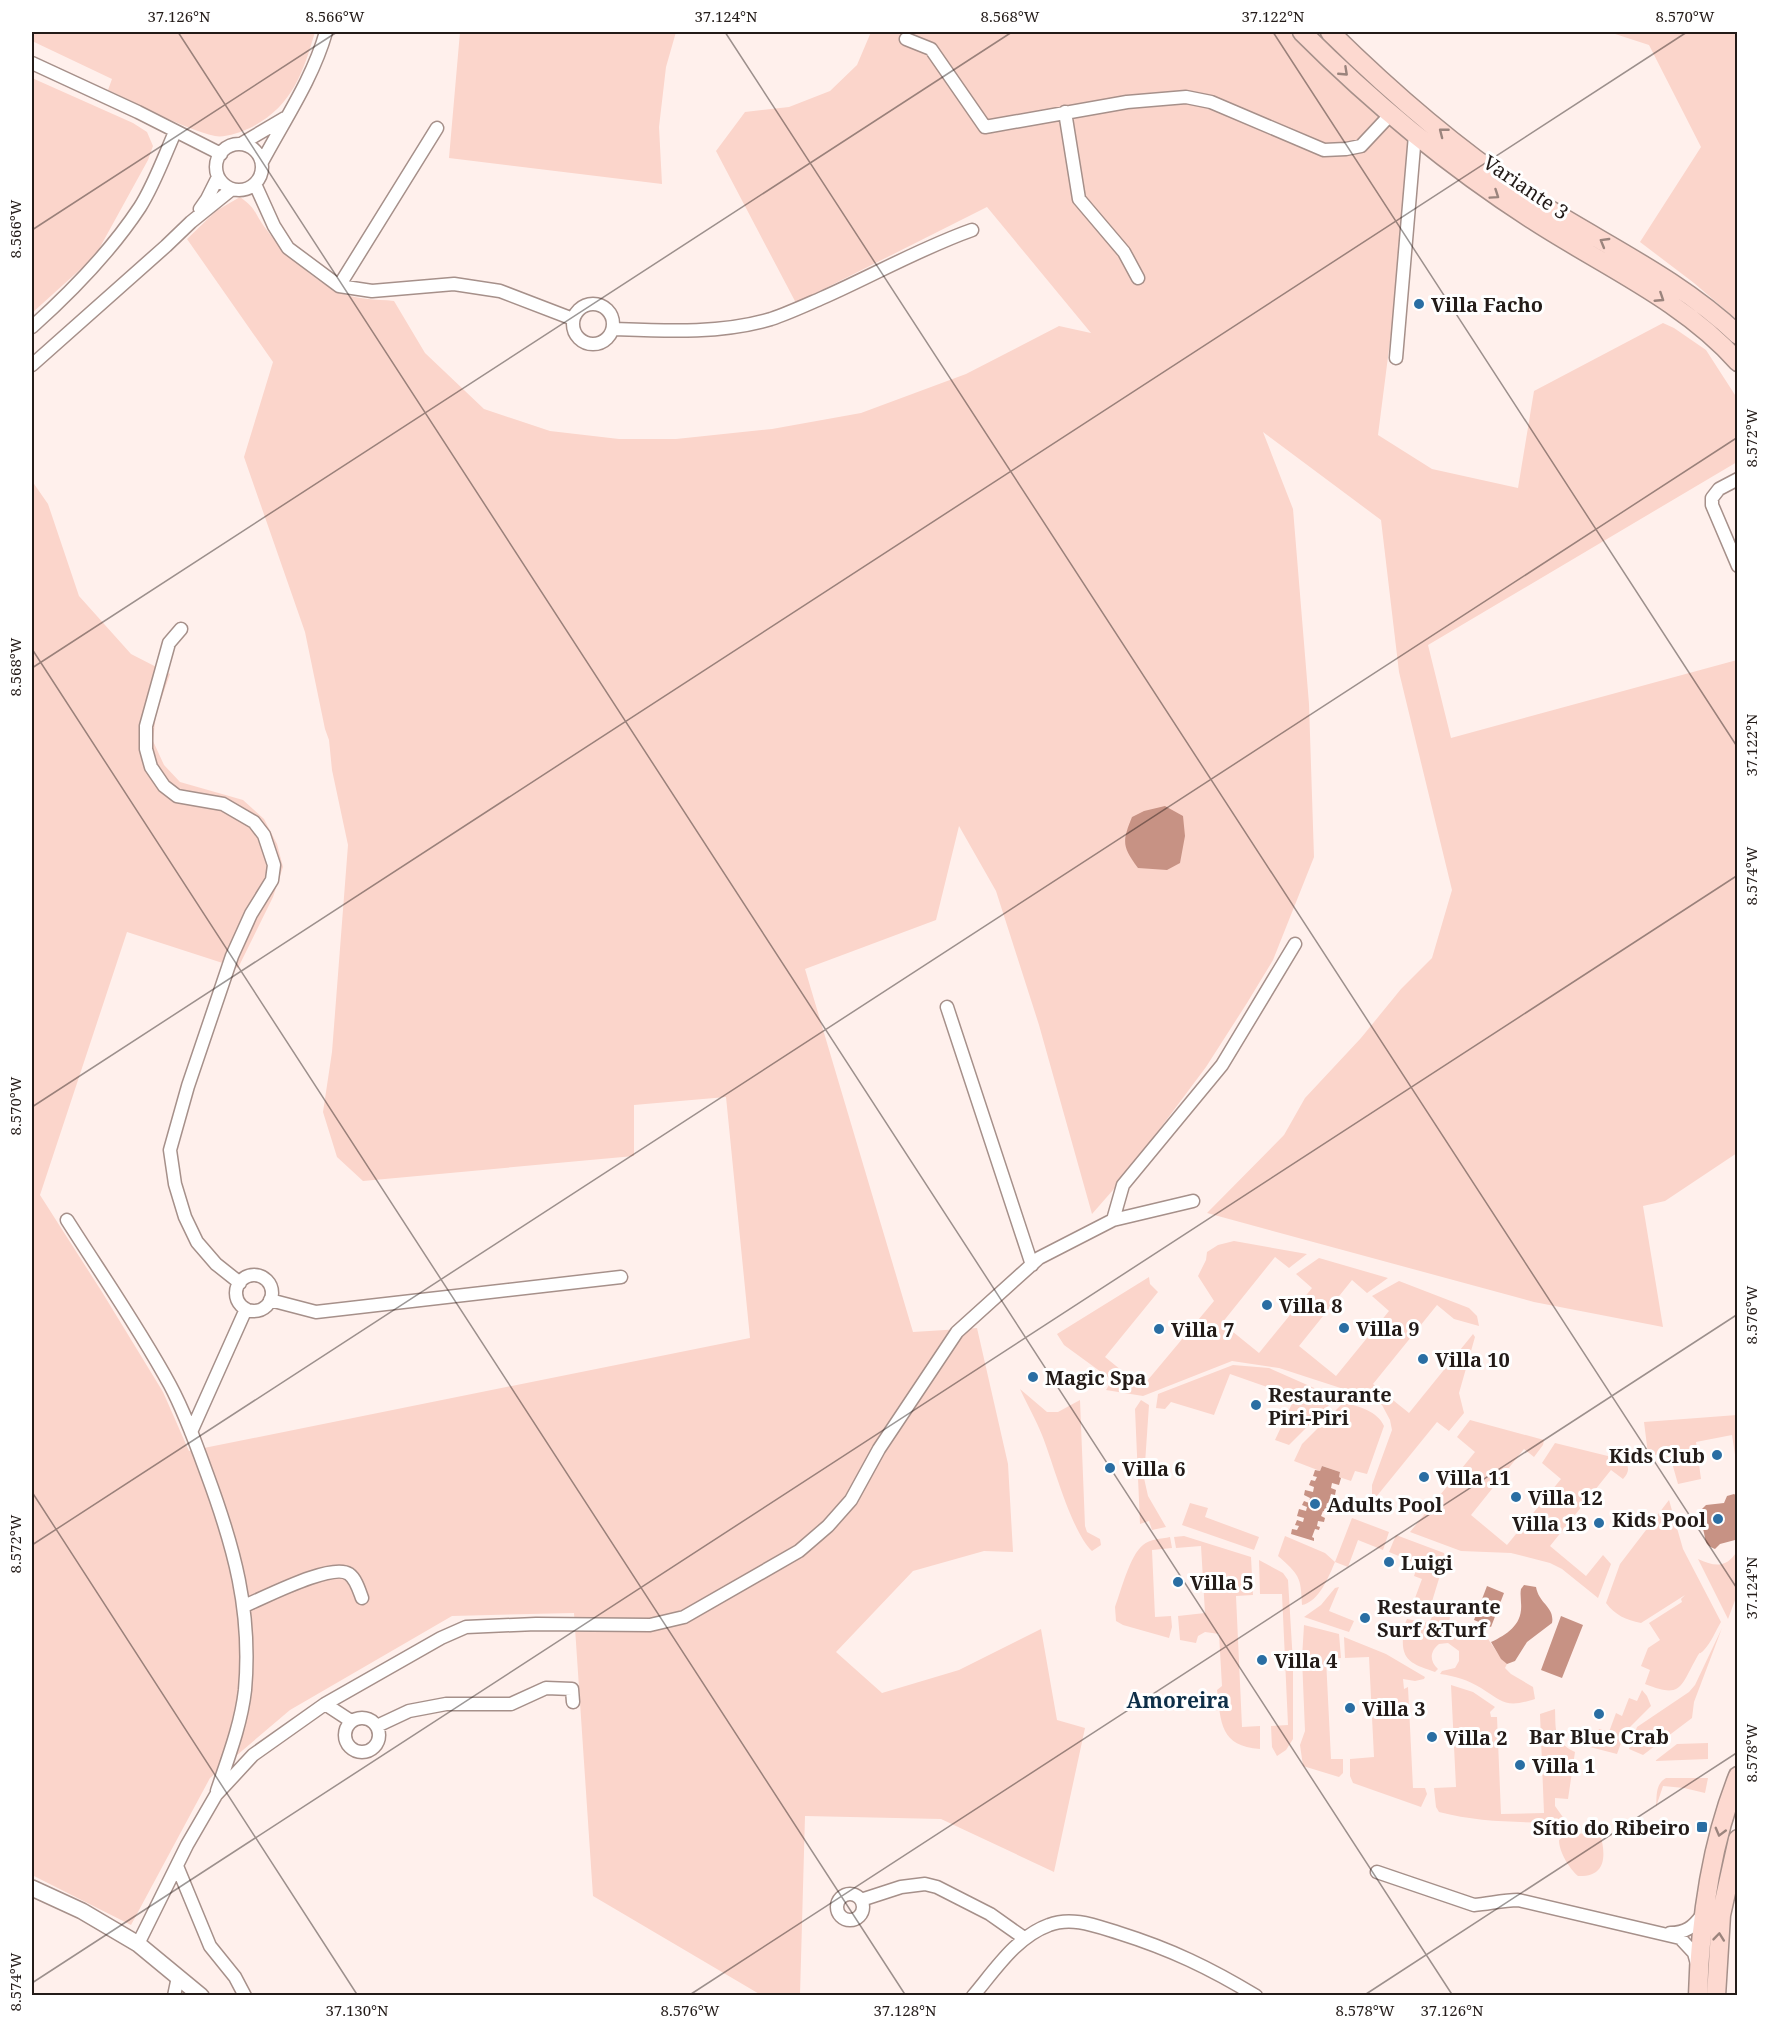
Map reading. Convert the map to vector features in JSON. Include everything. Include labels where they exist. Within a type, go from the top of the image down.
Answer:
[{"type":"main road","name":"Variante 3","points":[[1302,32],[1415,135],[1475,181],[1523,214],[1683,313],[1737,362]]},
{"type":"main road","name":"Variante 3","points":[[1330,32],[1380,80],[1482,163],[1544,206],[1696,299],[1737,335]]},
{"type":"main road","points":[[1698,1995],[1703,1914],[1719,1835],[1737,1776]]},
{"type":"main road","points":[[1716,1995],[1721,1916],[1737,1839]]},
{"type":"street","points":[[286,118],[242,144],[232,145],[220,154],[216,167],[218,177],[226,186],[232,189],[247,189],[261,176],[262,162],[301,92],[320,53],[326,32]]},
{"type":"street","points":[[906,39],[931,49],[985,127],[1127,102],[1186,97],[1211,102],[1324,150],[1361,146],[1391,114]]},
{"type":"street","points":[[32,63],[138,112],[220,154]]},
{"type":"street","points":[[1065,112],[1079,199],[1124,252],[1138,278]]},
{"type":"street","points":[[339,286],[437,128]]},
{"type":"street","points":[[32,327],[63,298],[116,239],[140,206],[175,132]]},
{"type":"street","points":[[1396,358],[1415,135]]},
{"type":"street","points":[[242,144],[255,150],[262,162]]},
{"type":"street","points":[[190,222],[207,199],[218,177]]},
{"type":"street","points":[[255,184],[274,226],[288,248],[339,286],[372,291],[454,284],[500,291],[573,319]]},
{"type":"street","points":[[32,365],[190,222],[232,189]]},
{"type":"street","points":[[613,329],[681,332],[743,325],[772,318],[865,279],[953,236],[972,230]]},
{"type":"street","points":[[598,304],[611,314],[613,329],[603,342],[588,344],[575,334],[572,326],[573,319],[583,306],[598,304]]},
{"type":"street","points":[[1737,478],[1719,489],[1712,498],[1712,505],[1737,566]]},
{"type":"street","points":[[181,629],[169,643],[146,726],[146,749],[151,767],[164,786],[177,796],[223,804],[254,822],[264,835],[273,865],[272,880],[251,914],[231,956],[188,1086],[170,1150],[174,1184],[185,1217],[197,1242],[216,1264],[240,1283]]},
{"type":"street","points":[[1113,1220],[1123,1185],[1222,1065],[1295,944]]},
{"type":"street","points":[[947,1006],[1032,1265]]},
{"type":"street","points":[[216,1795],[253,1755],[325,1704],[441,1638],[466,1627],[536,1624],[650,1625],[684,1617],[799,1551],[828,1526],[851,1500],[879,1449],[957,1332],[1039,1258],[1113,1220],[1193,1201]]},
{"type":"street","points":[[67,1220],[150,1349],[172,1388],[192,1432],[223,1519],[239,1576],[244,1606],[247,1656],[239,1725],[216,1795],[138,1944]]},
{"type":"street","points":[[252,1276],[262,1278],[271,1289],[270,1300],[260,1310],[246,1309],[237,1297],[240,1283],[252,1276]]},
{"type":"street","points":[[270,1300],[316,1312],[621,1277]]},
{"type":"street","points":[[192,1432],[246,1309]]},
{"type":"street","points":[[244,1606],[318,1574],[334,1570],[348,1573],[357,1583],[363,1598]]},
{"type":"street","points":[[377,1726],[387,1719],[409,1711],[446,1704],[511,1704],[546,1688],[572,1689],[573,1702]]},
{"type":"street","points":[[325,1704],[351,1721]]},
{"type":"street","points":[[365,1718],[372,1720],[377,1726],[380,1736],[378,1743],[370,1750],[360,1752],[350,1747],[345,1738],[351,1721],[365,1718]]},
{"type":"street","points":[[177,1866],[210,1946],[235,1977],[245,1995]]},
{"type":"street","points":[[1377,1872],[1474,1905],[1486,1905],[1502,1900],[1518,1900],[1680,1938],[1694,1953],[1699,1968]]},
{"type":"street","points":[[861,1900],[901,1887],[925,1884],[938,1887],[990,1914],[1024,1938]]},
{"type":"street","points":[[32,1888],[82,1911],[138,1944],[201,1995]]},
{"type":"street","points":[[1664,1934],[1687,1930],[1694,1926],[1703,1914]]},
{"type":"street","points":[[973,1995],[1024,1938],[1049,1925],[1067,1920],[1087,1923],[1187,1957],[1256,1995]]},
{"type":"street","points":[[174,1995],[178,1977]]},
{"type":"shaded area","points":[[32,32],[315,32],[294,88],[276,110],[250,128],[233,134],[215,136],[175,122],[108,90],[112,79],[32,41]]},
{"type":"shaded area","points":[[460,32],[676,32],[666,67],[659,127],[662,184],[449,158]]},
{"type":"shaded area","points":[[871,32],[1291,32],[1415,146],[1378,435],[1432,469],[1518,488],[1534,391],[1663,323],[1706,350],[1737,398],[1737,462],[1428,645],[1451,738],[1737,660],[1737,1153],[1665,1201],[1643,1206],[1663,1327],[1534,1302],[1207,1213],[1284,1135],[1305,1098],[1361,1038],[1401,989],[1432,958],[1452,890],[1399,672],[1381,520],[1263,432],[1293,509],[1309,704],[1314,857],[1273,960],[1206,1067],[1120,1182],[1092,1214],[1039,1025],[996,891],[959,826],[936,920],[805,969],[913,1332],[977,1328],[1008,1464],[1013,1552],[984,1551],[913,1571],[836,1652],[882,1693],[959,1670],[1041,1629],[1057,1720],[1085,1728],[1054,1872],[941,1819],[805,1816],[800,1995],[761,1995],[593,1896],[574,1613],[452,1616],[290,1710],[210,1778],[131,1925],[32,1875],[32,481],[48,504],[79,596],[131,654],[170,674],[156,714],[153,741],[164,765],[180,782],[243,800],[264,819],[277,844],[283,867],[273,897],[238,968],[127,932],[40,1195],[163,1392],[189,1451],[750,1338],[726,1097],[634,1105],[634,1156],[363,1181],[337,1157],[323,1112],[332,1052],[348,845],[332,770],[329,740],[305,632],[244,457],[273,362],[187,239],[216,211],[240,197],[253,208],[281,247],[319,281],[352,296],[394,301],[425,353],[484,409],[550,431],[619,439],[676,439],[772,429],[861,413],[966,374],[1059,326],[1091,333],[987,207],[796,303],[716,151],[745,112],[789,107],[830,91],[857,65]]},
{"type":"shaded area","points":[[1609,32],[1737,32],[1737,320],[1694,283],[1640,242],[1701,147],[1649,45]]},
{"type":"shaded area","points":[[32,78],[133,123],[147,132],[153,146],[148,160],[99,249],[84,266],[32,313]]},
{"type":"shaded area","points":[[1165,806],[1183,816],[1185,836],[1180,863],[1167,870],[1138,868],[1125,844],[1126,832],[1132,817],[1144,811]]},
{"type":"shaded area","points":[[1234,1241],[1307,1254],[1289,1268],[1275,1257],[1222,1323],[1259,1353],[1312,1288],[1296,1274],[1319,1258],[1388,1278],[1367,1293],[1352,1280],[1299,1346],[1336,1376],[1389,1311],[1372,1296],[1399,1281],[1469,1308],[1477,1316],[1479,1326],[1454,1319],[1437,1305],[1373,1384],[1409,1413],[1473,1334],[1475,1337],[1459,1393],[1464,1413],[1449,1431],[1437,1422],[1372,1502],[1372,1485],[1392,1430],[1390,1420],[1382,1405],[1359,1394],[1279,1368],[1232,1361],[1143,1396],[1106,1390],[1112,1380],[1064,1345],[1057,1334],[1149,1277],[1150,1284],[1158,1292],[1105,1357],[1142,1387],[1214,1301],[1198,1276],[1206,1260],[1207,1252],[1218,1245]]},
{"type":"shaded area","points":[[1233,1365],[1269,1368],[1330,1395],[1330,1404],[1289,1445],[1275,1440],[1296,1395],[1290,1395],[1230,1374],[1214,1415],[1171,1402],[1165,1409],[1156,1408],[1158,1394]]},
{"type":"shaded area","points":[[1020,1389],[1047,1412],[1058,1412],[1080,1400],[1085,1526],[1087,1532],[1100,1539],[1101,1545],[1092,1551],[1077,1529],[1042,1435]]},
{"type":"shaded area","points":[[1141,1400],[1149,1405],[1144,1478],[1148,1496],[1166,1527],[1152,1530],[1149,1521],[1140,1524],[1135,1409]]},
{"type":"shaded area","points":[[1343,1403],[1367,1410],[1384,1426],[1367,1474],[1355,1471],[1351,1481],[1339,1477],[1340,1472],[1322,1466],[1320,1471],[1294,1461],[1302,1444]]},
{"type":"shaded area","points":[[1737,1415],[1737,1468],[1732,1435],[1696,1442],[1701,1479],[1678,1484],[1672,1463],[1667,1456],[1648,1454],[1644,1422]]},
{"type":"shaded area","points":[[1470,1420],[1544,1440],[1534,1457],[1524,1449],[1471,1515],[1507,1545],[1561,1479],[1542,1463],[1555,1443],[1624,1460],[1628,1470],[1623,1479],[1611,1470],[1550,1546],[1586,1576],[1603,1555],[1611,1564],[1598,1598],[1562,1569],[1550,1563],[1511,1553],[1461,1551],[1410,1532],[1475,1452],[1457,1437]]},
{"type":"shaded area","name":"Adults Pool","points":[[1322,1466],[1340,1472],[1339,1477],[1341,1478],[1339,1485],[1332,1483],[1331,1488],[1336,1490],[1335,1495],[1331,1494],[1330,1497],[1334,1498],[1332,1504],[1327,1503],[1328,1512],[1323,1511],[1321,1516],[1325,1518],[1324,1522],[1318,1521],[1317,1526],[1320,1527],[1319,1530],[1315,1529],[1312,1537],[1314,1541],[1291,1534],[1292,1529],[1297,1530],[1299,1526],[1295,1525],[1297,1520],[1303,1522],[1304,1518],[1297,1516],[1299,1509],[1306,1511],[1307,1507],[1302,1505],[1304,1501],[1309,1503],[1310,1498],[1304,1495],[1305,1490],[1313,1492],[1314,1487],[1309,1485],[1311,1480],[1315,1481],[1317,1477],[1313,1476],[1315,1470],[1320,1471]]},
{"type":"shaded area","name":"Kids Pool","points":[[1734,1494],[1737,1496],[1737,1537],[1735,1540],[1720,1544],[1715,1549],[1706,1543],[1698,1513],[1706,1505],[1724,1503],[1727,1496]]},
{"type":"shaded area","points":[[1669,1500],[1683,1549],[1721,1622],[1709,1644],[1698,1655],[1683,1683],[1673,1690],[1645,1684],[1650,1670],[1641,1666],[1648,1648],[1660,1640],[1649,1623],[1682,1602],[1681,1599],[1685,1595],[1641,1623],[1621,1616],[1606,1603],[1620,1564]]},
{"type":"shaded area","points":[[1190,1503],[1208,1508],[1205,1517],[1259,1537],[1254,1550],[1182,1525]]},
{"type":"shaded area","points":[[1352,1518],[1389,1532],[1383,1550],[1358,1540],[1348,1567],[1335,1562]]},
{"type":"shaded area","points":[[1396,1535],[1444,1553],[1445,1559],[1430,1608],[1426,1613],[1411,1609],[1422,1579],[1414,1576],[1418,1564],[1389,1552]]},
{"type":"shaded area","points":[[1184,1536],[1251,1557],[1253,1595],[1236,1596],[1242,1727],[1260,1726],[1260,1749],[1237,1743],[1225,1731],[1217,1690],[1222,1686],[1219,1634],[1205,1632],[1198,1636],[1196,1643],[1180,1640],[1178,1616],[1205,1613],[1201,1546],[1176,1548],[1174,1537]]},
{"type":"shaded area","points":[[1285,1536],[1325,1553],[1335,1562],[1318,1594],[1302,1605],[1298,1577],[1278,1556]]},
{"type":"shaded area","points":[[1170,1537],[1172,1548],[1152,1550],[1155,1617],[1171,1616],[1172,1627],[1169,1638],[1116,1621],[1115,1607],[1130,1565],[1138,1550],[1149,1542]]},
{"type":"shaded area","points":[[1737,1551],[1737,1595],[1728,1619],[1698,1559],[1710,1564],[1725,1563]]},
{"type":"shaded area","points":[[1259,1560],[1283,1573],[1288,1580],[1293,1663],[1293,1739],[1286,1750],[1277,1756],[1272,1747],[1271,1726],[1288,1725],[1282,1594],[1260,1594]]},
{"type":"shaded area","points":[[1524,1585],[1536,1587],[1540,1598],[1551,1613],[1552,1623],[1527,1642],[1515,1661],[1507,1664],[1501,1659],[1491,1642],[1508,1632],[1520,1617],[1521,1589]]},
{"type":"shaded area","points":[[1487,1586],[1504,1593],[1491,1627],[1474,1620]]},
{"type":"shaded area","points":[[1339,1587],[1329,1611],[1354,1621],[1349,1632],[1304,1617],[1321,1605],[1335,1588]]},
{"type":"shaded area","points":[[1437,1605],[1452,1611],[1451,1630],[1456,1635],[1466,1634],[1474,1625],[1480,1630],[1507,1664],[1505,1668],[1533,1687],[1535,1699],[1518,1703],[1506,1702],[1476,1685],[1456,1677],[1440,1674],[1442,1671],[1455,1668],[1459,1661],[1459,1651],[1448,1643],[1439,1644],[1432,1653],[1433,1663],[1438,1669],[1435,1672],[1411,1661],[1404,1652],[1403,1646],[1407,1619],[1428,1623]]},
{"type":"shaded area","points":[[1561,1616],[1583,1625],[1562,1678],[1541,1670]]},
{"type":"shaded area","points":[[1304,1625],[1339,1634],[1341,1658],[1326,1659],[1331,1759],[1343,1759],[1343,1773],[1339,1777],[1303,1766],[1300,1745],[1305,1731],[1302,1658]]},
{"type":"shaded area","points":[[1722,1628],[1694,1702],[1692,1718],[1643,1755],[1629,1749],[1637,1727],[1689,1692],[1695,1685]]},
{"type":"shaded area","points":[[1344,1637],[1386,1654],[1425,1677],[1415,1681],[1403,1679],[1404,1689],[1408,1687],[1413,1788],[1425,1788],[1427,1794],[1421,1807],[1353,1783],[1350,1776],[1350,1759],[1374,1757],[1369,1657],[1345,1658]]},
{"type":"shaded area","points":[[1451,1685],[1473,1692],[1495,1707],[1490,1712],[1491,1717],[1497,1717],[1501,1814],[1544,1813],[1540,1714],[1555,1709],[1557,1735],[1563,1744],[1575,1752],[1568,1799],[1555,1798],[1555,1806],[1567,1823],[1486,1820],[1439,1812],[1436,1807],[1434,1788],[1456,1787]]},
{"type":"shaded area","points":[[1642,1690],[1651,1706],[1625,1732],[1617,1754],[1586,1746],[1590,1737],[1595,1739],[1599,1729],[1609,1732],[1616,1713],[1622,1716],[1629,1698],[1637,1701]]},
{"type":"shaded area","points":[[1708,1743],[1708,1759],[1655,1761],[1677,1744]]},
{"type":"shaded area","points":[[1666,1778],[1708,1778],[1705,1793],[1663,1786],[1656,1807],[1658,1787]]},
{"type":"shaded area","points":[[1600,1833],[1603,1857],[1599,1869],[1595,1873],[1578,1876],[1565,1860],[1559,1840],[1567,1834]]},
{"type":"place","name":"Villa Facho","points":[[1419,304]]},
{"type":"place","name":"Villa 8","points":[[1267,1305]]},
{"type":"place","name":"Villa 9","points":[[1344,1328]]},
{"type":"place","name":"Villa 7","points":[[1159,1329]]},
{"type":"place","name":"Villa 10","points":[[1423,1359]]},
{"type":"place","name":"Magic Spa","points":[[1033,1377]]},
{"type":"place","name":"Restaurante Piri-Piri","points":[[1256,1405]]},
{"type":"place","name":"Kids Club","points":[[1717,1455]]},
{"type":"place","name":"Villa 6","points":[[1110,1468]]},
{"type":"place","name":"Villa 11","points":[[1424,1477]]},
{"type":"place","name":"Villa 12","points":[[1516,1497]]},
{"type":"place","name":"Adults Pool","points":[[1315,1504]]},
{"type":"place","name":"Kids Pool","points":[[1718,1519]]},
{"type":"place","name":"Villa 13","points":[[1599,1523]]},
{"type":"place","name":"Luigi","points":[[1389,1562]]},
{"type":"place","name":"Villa 5","points":[[1178,1582]]},
{"type":"place","name":"Restaurante Surf &Turf","points":[[1365,1618]]},
{"type":"place","name":"Villa 4","points":[[1262,1660]]},
{"type":"place","name":"Villa 3","points":[[1350,1708]]},
{"type":"place","name":"Bar Blue Crab","points":[[1599,1714]]},
{"type":"place","name":"Villa 2","points":[[1432,1737]]},
{"type":"place","name":"Villa 1","points":[[1520,1765]]},
{"type":"place","name":"Sítio do Ribeiro","points":[[1702,1827]]},
{"type":"district","name":"Amoreira","points":[[1178,1700]]}]
